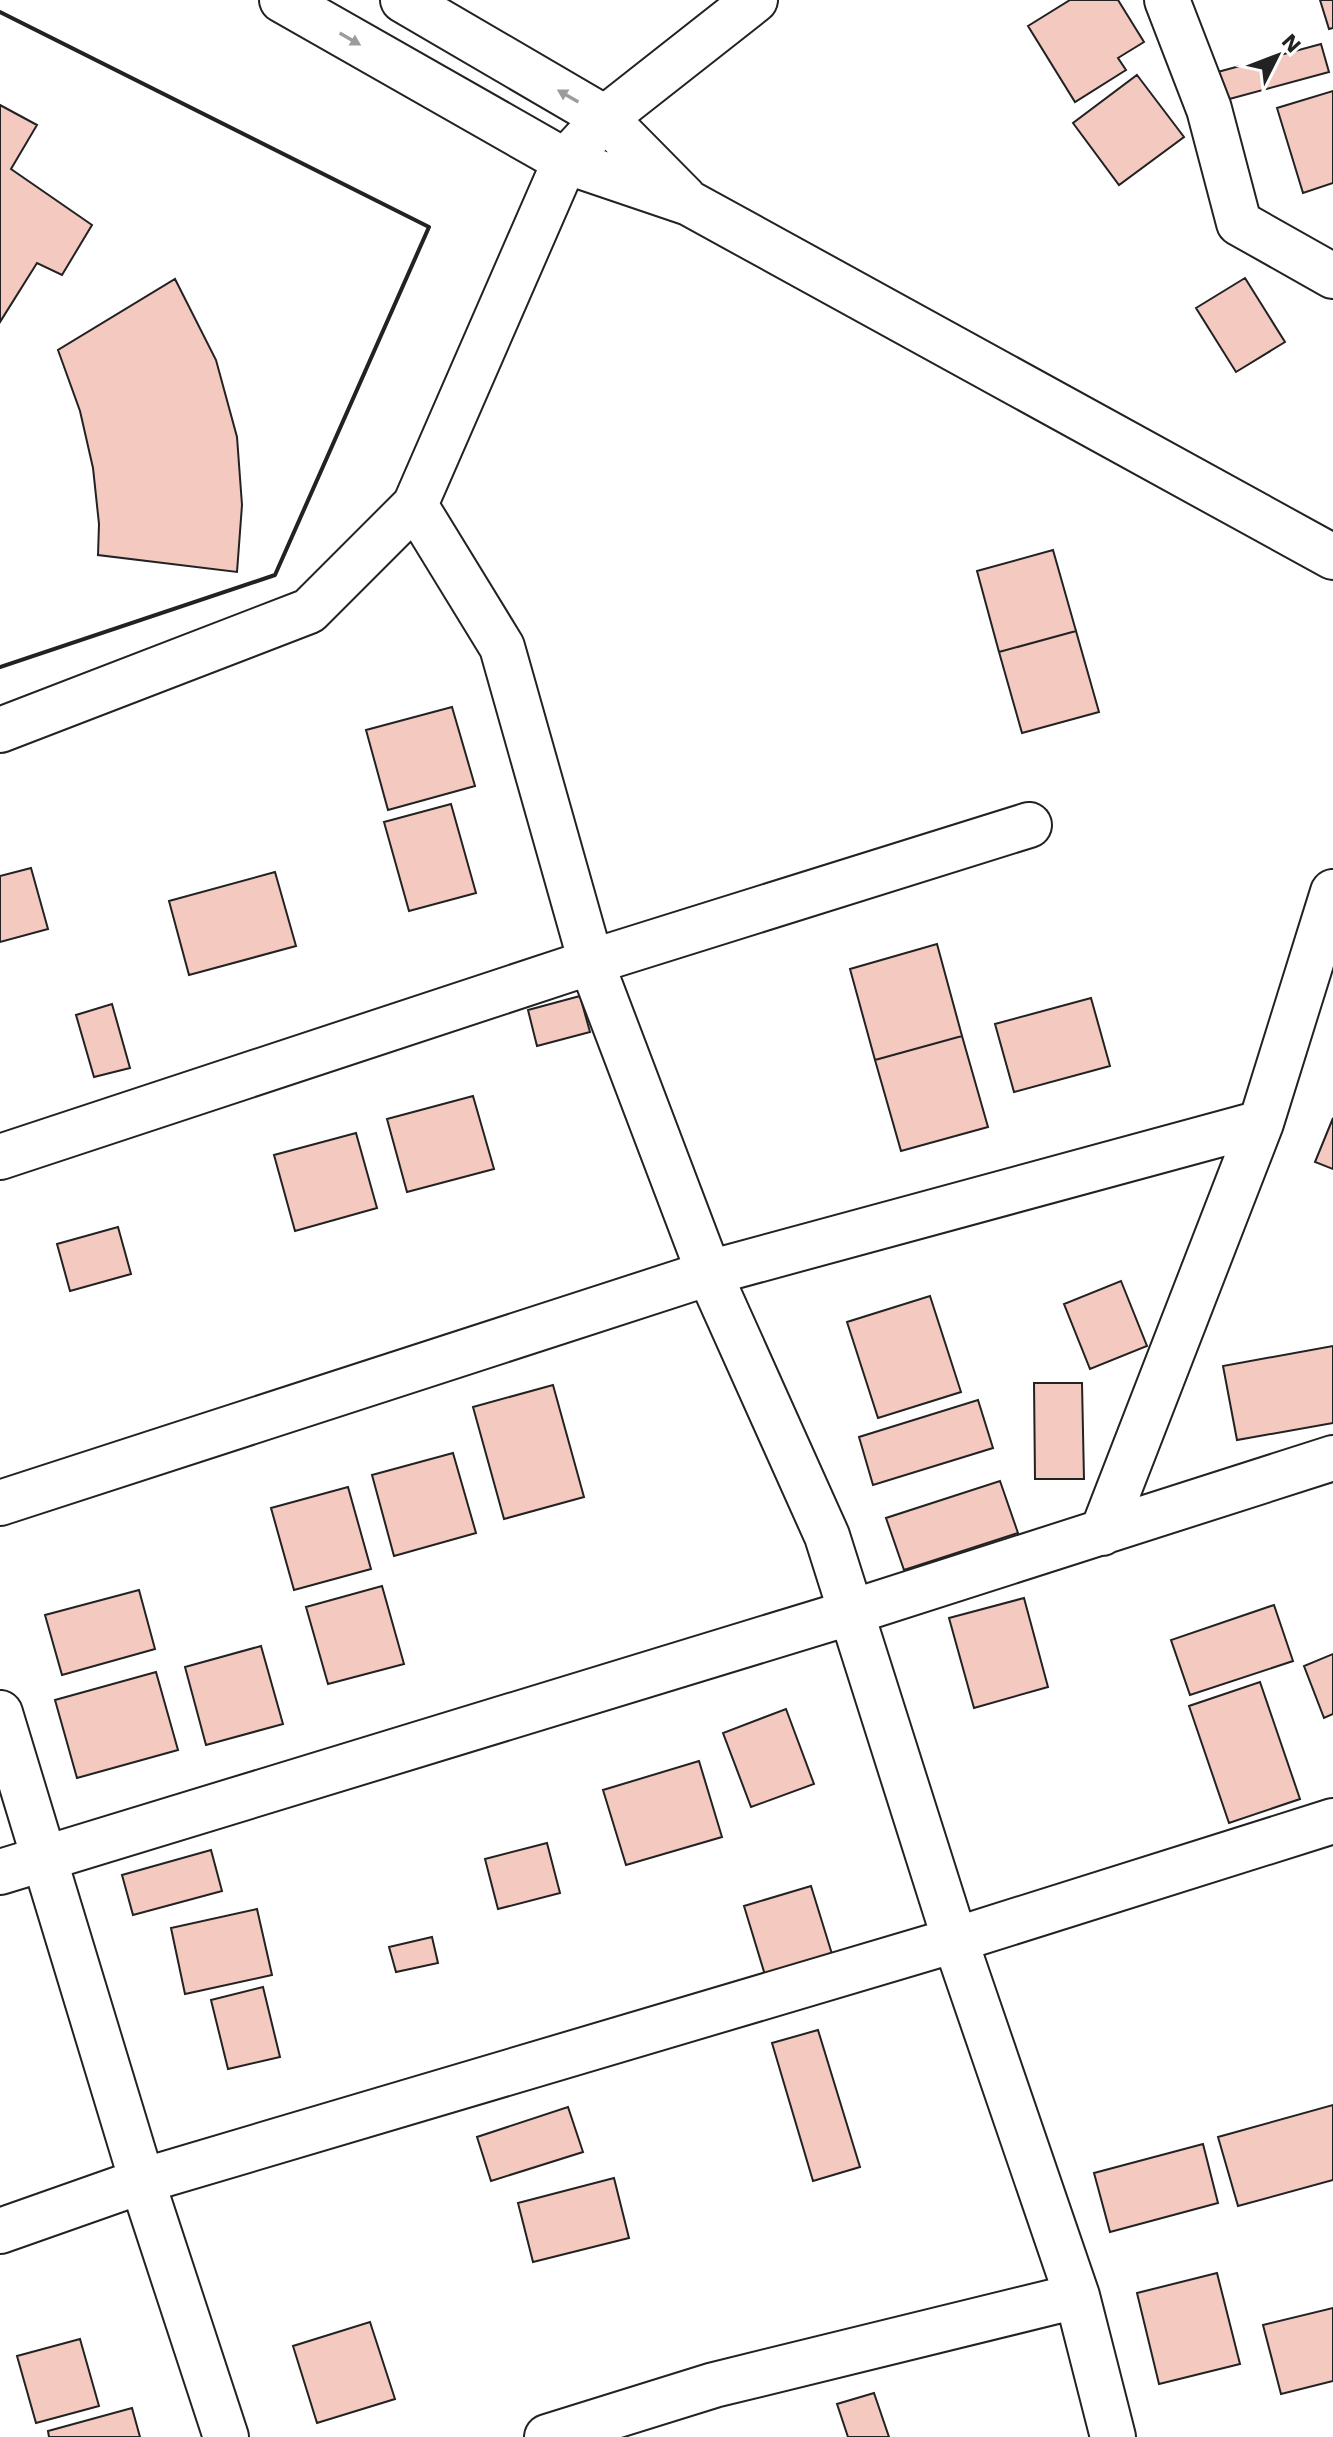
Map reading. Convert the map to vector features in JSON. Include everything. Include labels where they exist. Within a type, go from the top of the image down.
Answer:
[{"type":"street","points":[[282,0],[565,161],[689,203],[1333,557]]},
{"type":"street","points":[[403,0],[605,118],[689,203]]},
{"type":"street","points":[[0,730],[309,611],[415,505],[565,161],[605,118],[755,0]]},
{"type":"street","points":[[1167,0],[1209,109],[1239,223],[1333,276]]},
{"type":"street","points":[[415,505],[502,647],[591,962],[709,1273],[827,1536],[955,1940],[1077,2296],[1113,2437]]},
{"type":"street","points":[[0,1157],[591,962],[1029,825]]},
{"type":"street","points":[[1102,1533],[1261,1123],[1333,892]]},
{"type":"street","points":[[0,1503],[709,1273],[1261,1123]]},
{"type":"street","points":[[0,1872],[852,1612],[1333,1458]]},
{"type":"street","points":[[0,1713],[142,2181],[226,2437]]},
{"type":"street","points":[[0,2231],[142,2181],[955,1940],[1333,1821]]},
{"type":"street","points":[[547,2437],[714,2385],[1077,2296]]},
{"type":"building","points":[[1070,0],[1118,0],[1144,42],[1118,58],[1126,70],[1075,102],[1028,26]]},
{"type":"building","points":[[1320,0],[1333,0],[1333,28],[1329,29]]},
{"type":"building","points":[[1321,44],[1329,72],[1222,101],[1214,73]]},
{"type":"building","points":[[1137,75],[1184,137],[1119,185],[1073,123]]},
{"type":"building","points":[[1333,91],[1333,183],[1303,193],[1277,108]]},
{"type":"building","points":[[0,105],[37,125],[11,169],[92,225],[62,275],[37,263],[0,322]]},
{"type":"building","points":[[1245,278],[1285,342],[1236,372],[1196,308]]},
{"type":"building","points":[[175,279],[216,360],[237,437],[242,505],[237,572],[98,555],[99,524],[93,468],[80,411],[58,350]]},
{"type":"building","points":[[1053,550],[1076,631],[999,652],[977,571]]},
{"type":"building","points":[[1076,631],[1099,712],[1022,733],[999,652]]},
{"type":"building","points":[[452,707],[475,786],[388,810],[366,730]]},
{"type":"building","points":[[451,804],[476,893],[409,911],[384,822]]},
{"type":"building","points":[[31,868],[48,929],[0,942],[0,876]]},
{"type":"building","points":[[275,872],[296,946],[189,975],[169,901]]},
{"type":"building","points":[[937,944],[962,1036],[875,1060],[850,969]]},
{"type":"building","points":[[580,996],[590,1032],[537,1046],[528,1010]]},
{"type":"building","points":[[1091,998],[1110,1066],[1014,1092],[995,1024]]},
{"type":"building","points":[[112,1004],[130,1068],[94,1077],[76,1015]]},
{"type":"building","points":[[962,1036],[988,1127],[901,1151],[875,1060]]},
{"type":"building","points":[[473,1096],[494,1169],[407,1192],[387,1119]]},
{"type":"building","points":[[1333,1118],[1333,1169],[1315,1162]]},
{"type":"building","points":[[356,1133],[377,1208],[295,1231],[274,1155]]},
{"type":"building","points":[[118,1227],[131,1274],[70,1291],[57,1244]]},
{"type":"building","points":[[1121,1281],[1147,1346],[1090,1369],[1064,1304]]},
{"type":"building","points":[[930,1296],[961,1392],[878,1418],[847,1322]]},
{"type":"building","points":[[1333,1346],[1333,1423],[1237,1440],[1223,1366]]},
{"type":"building","points":[[1034,1383],[1082,1383],[1084,1479],[1035,1479]]},
{"type":"building","points":[[553,1385],[584,1497],[504,1519],[473,1407]]},
{"type":"building","points":[[978,1400],[993,1448],[873,1485],[859,1437]]},
{"type":"building","points":[[453,1453],[476,1533],[394,1556],[372,1475]]},
{"type":"building","points":[[1000,1481],[1018,1533],[904,1570],[886,1518]]},
{"type":"building","points":[[348,1487],[371,1569],[294,1590],[271,1508]]},
{"type":"building","points":[[382,1586],[404,1664],[328,1684],[306,1607]]},
{"type":"building","points":[[139,1590],[155,1649],[62,1675],[45,1615]]},
{"type":"building","points":[[1024,1598],[1048,1687],[974,1708],[949,1618]]},
{"type":"building","points":[[1274,1605],[1293,1661],[1190,1695],[1171,1640]]},
{"type":"building","points":[[261,1646],[283,1724],[206,1745],[185,1667]]},
{"type":"building","points":[[1333,1654],[1333,1714],[1324,1718],[1304,1666]]},
{"type":"building","points":[[156,1672],[178,1750],[77,1778],[55,1700]]},
{"type":"building","points":[[1260,1682],[1300,1799],[1229,1823],[1189,1706]]},
{"type":"building","points":[[786,1709],[814,1784],[751,1807],[723,1733]]},
{"type":"building","points":[[699,1761],[722,1837],[626,1865],[603,1790]]},
{"type":"building","points":[[547,1843],[560,1893],[498,1909],[485,1859]]},
{"type":"building","points":[[211,1850],[222,1891],[133,1915],[122,1875]]},
{"type":"building","points":[[811,1886],[832,1954],[765,1975],[744,1906]]},
{"type":"building","points":[[257,1909],[272,1975],[185,1994],[171,1928]]},
{"type":"building","points":[[432,1937],[438,1963],[396,1972],[389,1947]]},
{"type":"building","points":[[263,1987],[280,2057],[228,2069],[211,2000]]},
{"type":"building","points":[[818,2030],[860,2167],[813,2181],[772,2043]]},
{"type":"building","points":[[1333,2105],[1333,2180],[1238,2206],[1218,2137]]},
{"type":"building","points":[[568,2107],[583,2152],[491,2181],[477,2137]]},
{"type":"building","points":[[1203,2144],[1218,2203],[1110,2232],[1094,2173]]},
{"type":"building","points":[[614,2178],[629,2238],[533,2262],[518,2203]]},
{"type":"building","points":[[1217,2273],[1240,2364],[1159,2384],[1137,2293]]},
{"type":"building","points":[[1333,2308],[1333,2381],[1281,2394],[1263,2325]]},
{"type":"building","points":[[370,2322],[395,2399],[317,2423],[293,2346]]},
{"type":"building","points":[[80,2339],[99,2406],[36,2423],[17,2356]]},
{"type":"building","points":[[874,2393],[889,2437],[848,2437],[837,2404]]},
{"type":"building","points":[[132,2408],[140,2437],[49,2437],[48,2431]]},
{"type":"wall","points":[[0,12],[429,227],[275,575],[0,667]]}]
